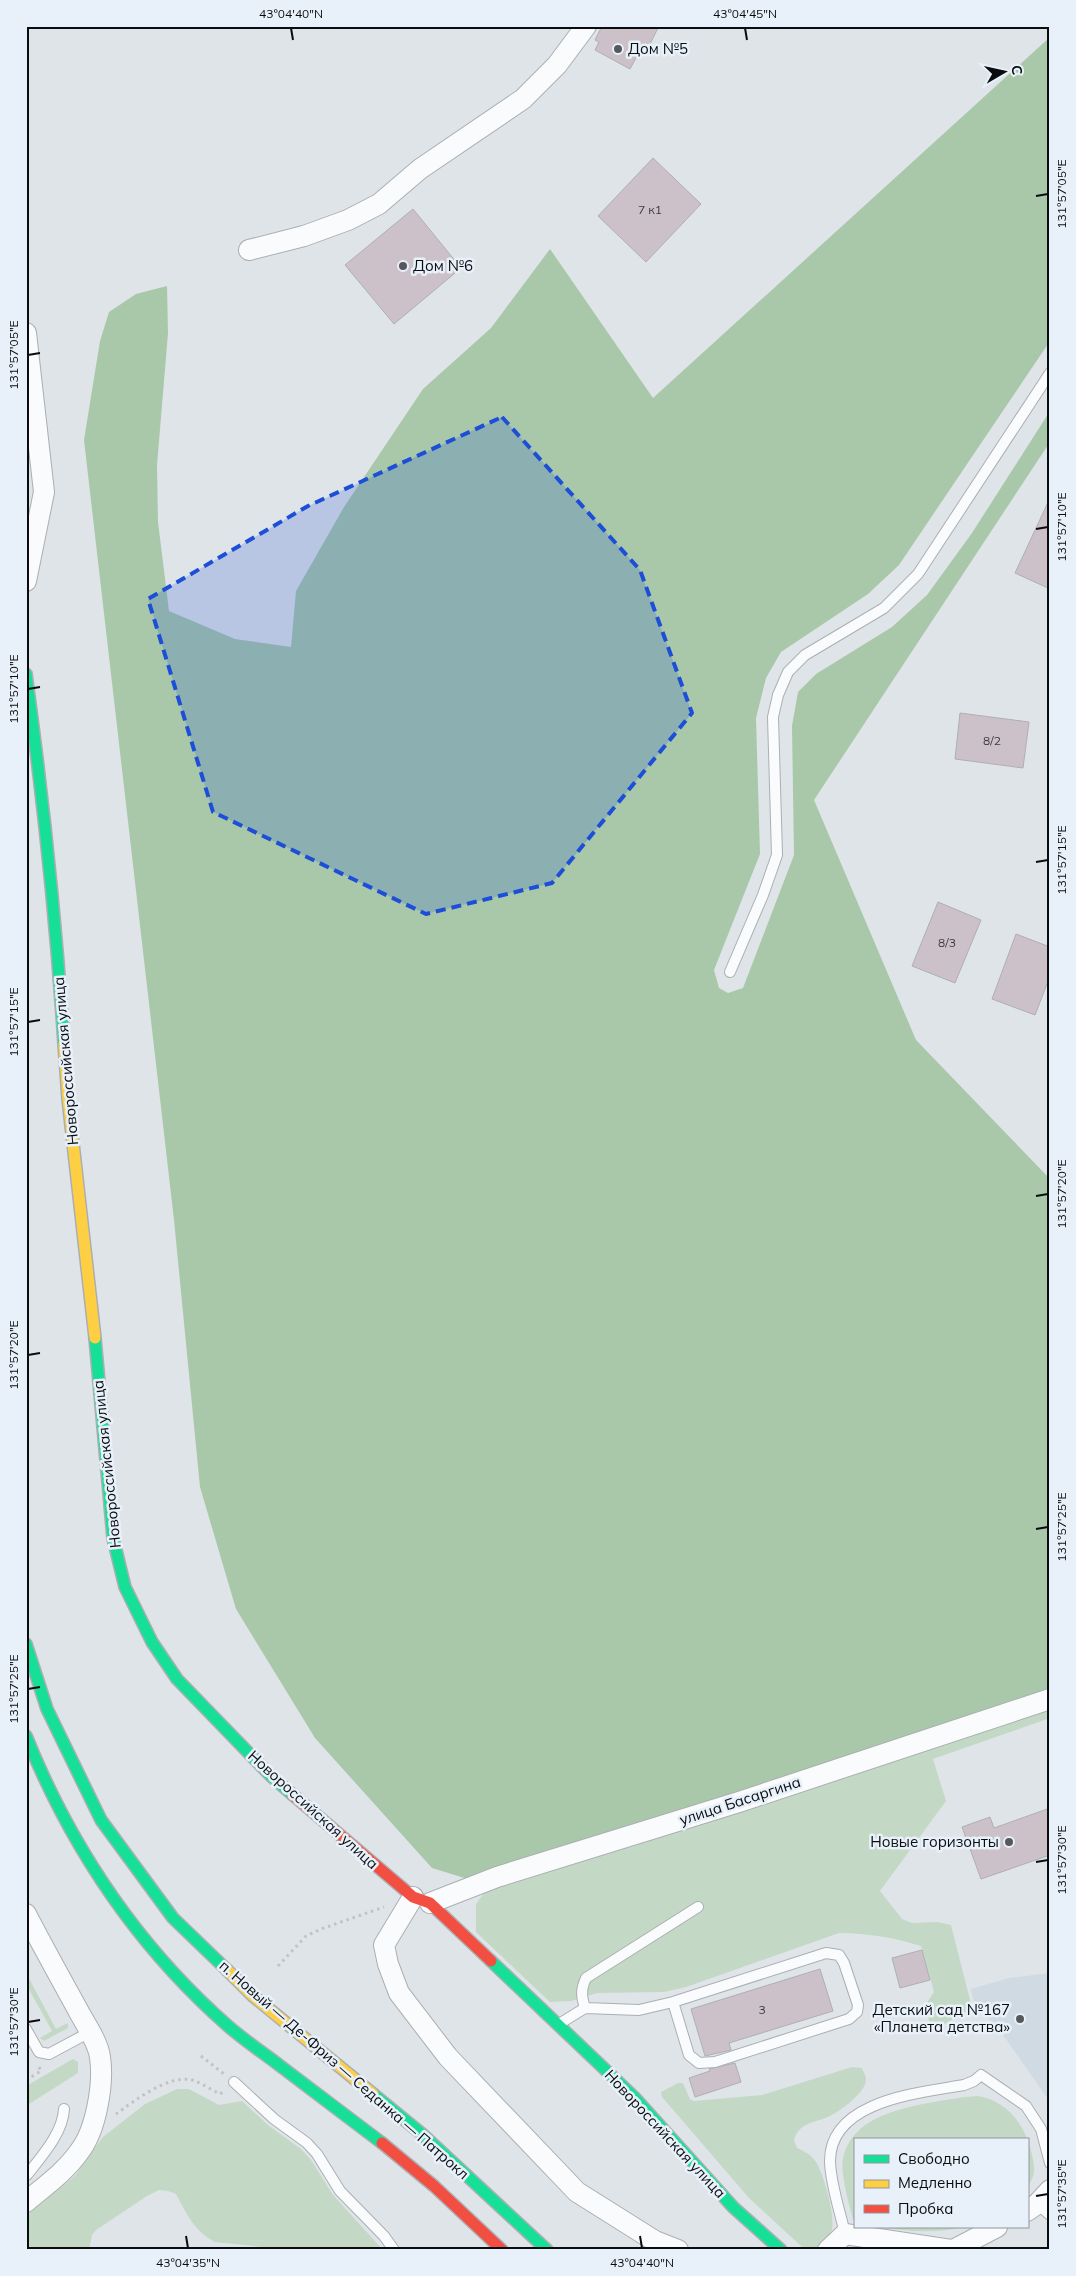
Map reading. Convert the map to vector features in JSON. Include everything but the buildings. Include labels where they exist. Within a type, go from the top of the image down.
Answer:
[{"type":"main road","name":"Новороссийская улица","points":[[26,674],[43,796],[56,920],[68,1099],[94,1329],[113,1538],[125,1587],[152,1642],[177,1679],[271,1776],[422,1900],[557,2025],[634,2097],[733,2208],[780,2250]]},
{"type":"main road","name":"п. Новый — Де-Фриз — Седанка — Патрокл","points":[[26,1644],[47,1709],[101,1820],[173,1918],[253,1996],[422,2134],[547,2250]]},
{"type":"main road","name":"п. Новый — Де-Фриз — Седанка — Патрокл","points":[[26,1736],[36,1764],[72,1836],[104,1886],[142,1936],[184,1984],[228,2026],[411,2166],[502,2250]]},
{"type":"street","points":[[249,250],[304,236],[348,220],[379,204],[420,168],[523,99],[557,65],[586,26]]},
{"type":"street","points":[[26,333],[44,492],[26,581]]},
{"type":"street","name":"улица Басаргина","points":[[422,1900],[739,1802],[1050,1699]]},
{"type":"street","points":[[422,1900],[384,1945],[388,1964],[399,1993],[404,2000],[448,2057],[577,2192],[655,2241],[678,2250]]},
{"type":"street","points":[[29,1927],[90,2032],[100,2056],[100,2084],[96,2114],[89,2135],[81,2151],[67,2167],[33,2196]]},
{"type":"street","points":[[828,2250],[845,2234],[952,2250],[996,2228]]},
{"type":"lane","points":[[730,972],[763,895],[777,855],[773,717],[778,695],[788,672],[805,655],[884,608],[918,574],[1050,374]]},
{"type":"lane","points":[[585,2008],[581,1996],[582,1986],[586,1978],[698,1907]]},
{"type":"lane","points":[[557,2025],[585,2008],[640,2010],[673,2002],[826,1953],[839,1955],[844,1963],[858,2005],[857,2012],[849,2019],[715,2062],[700,2063],[689,2055],[673,2002]]},
{"type":"lane","points":[[26,2029],[39,2052],[49,2054],[90,2032]]},
{"type":"lane","points":[[845,2234],[830,2162],[833,2142],[846,2125],[868,2108],[896,2096],[964,2085],[974,2081],[981,2075],[1026,2106],[1041,2129],[1050,2163]]},
{"type":"lane","points":[[234,2082],[274,2119],[307,2143],[317,2154],[340,2191],[384,2236],[394,2250]]},
{"type":"lane","points":[[33,2196],[27,2174],[54,2137],[64,2116],[64,2109]]},
{"type":"path","points":[[278,1966],[292,1949],[314,1933],[422,1900]]},
{"type":"path","points":[[89,2135],[141,2096],[176,2080],[192,2080],[220,2094],[234,2082],[201,2056]]},
{"type":"highlighted area","points":[[502,417],[640,570],[692,713],[552,883],[426,914],[213,812],[148,599],[308,506]]},
{"type":"shaded area","name":"Детский сад №167 «Планета детства»","points":[[1050,1973],[1050,2102],[1006,2039],[973,1999],[971,1989],[1009,1978]]},
{"type":"green space","points":[[1050,37],[1050,341],[899,565],[868,594],[781,652],[766,678],[756,718],[760,854],[714,970],[719,988],[728,993],[743,988],[794,855],[792,726],[798,692],[816,674],[892,627],[927,595],[972,533],[1050,411],[1050,442],[814,800],[916,1040],[1050,1179],[1050,1700],[484,1884],[432,1868],[315,1738],[236,1609],[200,1487],[174,1220],[84,440],[100,341],[109,312],[136,294],[167,286],[168,333],[157,465],[158,522],[169,611],[235,639],[291,647],[296,591],[344,507],[423,389],[491,328],[550,249],[653,398]]},
{"type":"green space","points":[[1050,1707],[1050,1718],[933,1759],[946,1801],[880,1891],[902,1919],[912,1923],[937,1922],[951,1925],[972,2008],[931,2032],[926,2004],[934,1992],[921,1946],[881,1936],[839,1933],[686,1987],[664,1992],[597,1993],[571,2001],[550,2002],[476,1932],[476,1904],[484,1893],[499,1886]]},
{"type":"green space","points":[[26,1973],[56,2029],[68,2023],[68,2028],[44,2041],[40,2038],[52,2031],[26,1984]]},
{"type":"green space","points":[[73,2059],[78,2062],[78,2073],[26,2106],[26,2086]]},
{"type":"green space","points":[[852,2067],[862,2068],[866,2079],[862,2090],[839,2111],[803,2127],[796,2134],[794,2140],[797,2148],[803,2150],[816,2162],[825,2185],[832,2214],[833,2222],[830,2235],[816,2250],[806,2250],[749,2198],[662,2097],[661,2092],[678,2083],[683,2083],[690,2099],[694,2101],[762,2095]]},
{"type":"green space","points":[[177,2089],[189,2089],[219,2105],[242,2101],[268,2125],[301,2149],[311,2160],[333,2195],[383,2250],[290,2250],[215,2242],[202,2233],[187,2215],[176,2194],[159,2190],[96,2230],[92,2235],[89,2250],[26,2250],[26,2216],[75,2176],[103,2137],[145,2104]]},
{"type":"green space","points":[[978,2096],[998,2103],[1014,2116],[1027,2138],[854,2138],[854,2220],[845,2189],[842,2164],[848,2145],[855,2134],[876,2118],[889,2113],[928,2103]]},
{"type":"green space","points":[[1028,2142],[1034,2168],[1032,2179],[1028,2185]]},
{"type":"green space","points":[[885,2228],[956,2228],[940,2231]]},
{"type":"traffic: fast","points":[[26,674],[48,859],[64,1044]]},
{"type":"traffic: fast","points":[[95,1338],[113,1538],[125,1587],[152,1642],[177,1679],[271,1776],[293,1795]]},
{"type":"traffic: fast","points":[[26,1644],[47,1709],[101,1820],[173,1918],[227,1970]]},
{"type":"traffic: fast","points":[[26,1736],[64,1817],[86,1855],[110,1893],[164,1963],[234,2031],[382,2143]]},
{"type":"traffic: fast","points":[[491,1961],[634,2097],[733,2207],[781,2250]]},
{"type":"traffic: fast","points":[[373,2094],[422,2134],[547,2250]]},
{"type":"traffic: slow","points":[[64,1044],[68,1099],[95,1338]]},
{"type":"traffic: slow","points":[[227,1970],[253,1996],[373,2094]]},
{"type":"traffic: jam","points":[[293,1795],[413,1897],[430,1903],[491,1961]]},
{"type":"traffic: jam","points":[[382,2143],[434,2186],[502,2250]]},
{"type":"place","name":"Дом №5","points":[[618,49]]},
{"type":"place","name":"Дом №6","points":[[403,266]]},
{"type":"place","name":"Новые горизонты","points":[[1009,1842]]},
{"type":"place","name":"Детский сад №167 «Планета детства»","points":[[1020,2019]]}]
